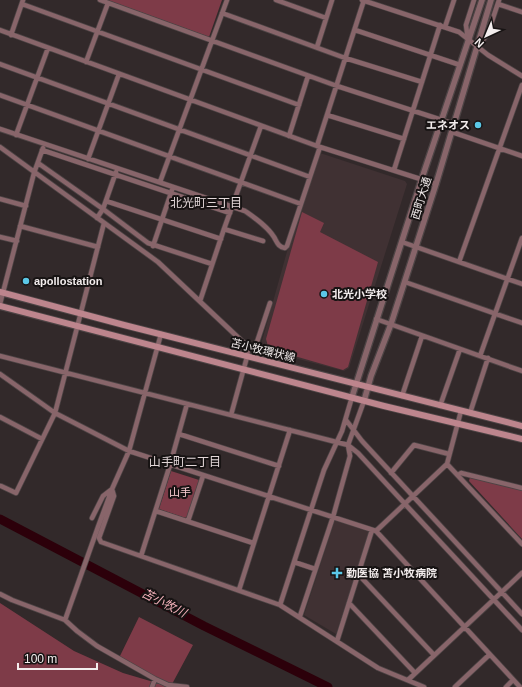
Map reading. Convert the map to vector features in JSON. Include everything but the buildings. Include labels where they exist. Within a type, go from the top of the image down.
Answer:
[{"type":"main road","name":"苫小牧環状線","points":[[2,292],[522,426]]},
{"type":"main road","name":"苫小牧環状線","points":[[0,305],[364,401],[522,439]]},
{"type":"street","points":[[100,0],[308,76],[454,124]]},
{"type":"street","points":[[160,182],[227,0]]},
{"type":"street","points":[[276,0],[326,18]]},
{"type":"street","points":[[317,47],[332,0]]},
{"type":"street","points":[[0,129],[44,145],[245,211],[270,232],[279,245],[285,248],[287,246],[310,177],[327,115],[364,0],[459,32],[488,55],[522,76]]},
{"type":"street","points":[[394,170],[431,54],[454,0]]},
{"type":"street","points":[[468,40],[466,25],[474,0]]},
{"type":"street","name":"西町大通","points":[[352,397],[376,319],[482,0]]},
{"type":"street","name":"西町大通","points":[[364,401],[391,324],[436,184],[491,0]]},
{"type":"street","points":[[11,34],[23,2],[98,32],[299,104]]},
{"type":"street","points":[[478,47],[488,33],[499,2],[522,12]]},
{"type":"street","points":[[86,62],[108,3]]},
{"type":"street","points":[[222,13],[346,58],[422,82]]},
{"type":"street","points":[[0,30],[289,136],[436,184]]},
{"type":"street","points":[[355,30],[431,54],[460,65]]},
{"type":"street","points":[[16,135],[48,48]]},
{"type":"street","points":[[0,64],[310,177]]},
{"type":"street","points":[[88,159],[119,74]]},
{"type":"street","points":[[289,136],[308,76]]},
{"type":"street","points":[[459,262],[522,85]]},
{"type":"street","points":[[0,94],[301,204]]},
{"type":"street","points":[[327,115],[404,139]]},
{"type":"street","points":[[200,302],[224,229],[261,126]]},
{"type":"street","points":[[452,132],[522,156]]},
{"type":"street","points":[[0,305],[2,292],[17,241],[34,173],[44,145]]},
{"type":"street","points":[[0,147],[158,262],[240,337],[248,349],[231,415]]},
{"type":"street","points":[[42,150],[230,213]]},
{"type":"street","points":[[38,163],[153,246],[212,264]]},
{"type":"street","points":[[97,218],[103,209],[117,169]]},
{"type":"street","points":[[153,246],[173,187]]},
{"type":"street","points":[[0,199],[26,206]]},
{"type":"street","points":[[106,201],[221,239]]},
{"type":"street","points":[[1,486],[16,493],[55,413],[104,223]]},
{"type":"street","points":[[20,226],[98,247]]},
{"type":"street","points":[[224,229],[263,241]]},
{"type":"street","points":[[0,237],[17,241]]},
{"type":"street","points":[[480,356],[522,241]]},
{"type":"street","points":[[402,242],[522,284]]},
{"type":"street","points":[[142,251],[148,243]]},
{"type":"street","points":[[404,282],[522,323]]},
{"type":"street","points":[[248,349],[256,345],[270,303]]},
{"type":"street","points":[[376,319],[522,371]]},
{"type":"street","points":[[65,620],[112,489],[129,451],[161,334]]},
{"type":"street","points":[[402,396],[422,336]]},
{"type":"street","points":[[440,406],[460,349]]},
{"type":"street","points":[[0,356],[336,443],[349,443],[522,630]]},
{"type":"street","points":[[470,413],[488,358]]},
{"type":"street","points":[[0,374],[55,413],[129,451],[374,531],[520,687]]},
{"type":"street","points":[[280,604],[324,470],[342,431],[352,397]]},
{"type":"street","points":[[300,616],[333,518],[350,456],[349,443],[364,401]]},
{"type":"street","points":[[141,556],[170,465],[187,404]]},
{"type":"street","points":[[337,641],[358,574],[374,531],[447,464],[461,411]]},
{"type":"street","points":[[0,417],[42,439]]},
{"type":"street","points":[[345,422],[522,614]]},
{"type":"street","points":[[238,590],[290,430]]},
{"type":"street","points":[[179,434],[279,466]]},
{"type":"street","points":[[391,473],[414,445],[449,454]]},
{"type":"street","points":[[447,464],[522,544]]},
{"type":"street","points":[[458,475],[461,473],[522,488]]},
{"type":"street","points":[[188,521],[203,476]]},
{"type":"street","points":[[92,518],[103,496],[112,489]]},
{"type":"street","points":[[112,489],[114,496],[99,538],[101,542],[280,604],[378,668],[424,687]]},
{"type":"street","points":[[156,511],[253,543]]},
{"type":"street","points":[[294,562],[315,569]]},
{"type":"street","points":[[408,680],[522,573]]},
{"type":"street","points":[[358,574],[434,655]]},
{"type":"street","points":[[0,594],[65,620],[97,646],[155,679],[168,685],[187,687]]},
{"type":"street","points":[[349,603],[415,673]]},
{"type":"street","points":[[456,687],[489,655]]},
{"type":"street","points":[[152,687],[155,679]]},
{"type":"street","points":[[506,687],[513,680]]},
{"type":"shaded area","name":"北光小学校","points":[[320,153],[405,181],[407,184],[349,368],[344,371],[264,350],[262,341],[288,248]]},
{"type":"shaded area","name":"勤医協 苫小牧病院","points":[[335,520],[370,531],[336,634],[304,615]]},
{"type":"green space","points":[[107,0],[222,0],[209,37]]},
{"type":"green space","points":[[302,212],[324,223],[320,232],[378,262],[348,367],[343,370],[269,350],[266,339]]},
{"type":"green space","name":"山手","points":[[171,471],[199,480],[188,516],[185,518],[159,509]]},
{"type":"green space","points":[[470,477],[522,490],[522,539],[469,481]]},
{"type":"green space","points":[[0,603],[74,651],[123,673],[157,683],[119,658],[139,617],[193,645],[171,686],[173,687],[0,687]]},
{"type":"waterway","name":"苫小牧川","points":[[0,519],[204,626],[328,687]]},
{"type":"place","name":"エネオス","points":[[478,125]]},
{"type":"place","name":"apollostation","points":[[26,281]]},
{"type":"place","name":"北光小学校","points":[[324,294]]},
{"type":"place","name":"勤医協 苫小牧病院","points":[[337,573]]},
{"type":"district","name":"北光町三丁目","points":[[206,203]]},
{"type":"district","name":"山手町二丁目","points":[[185,462]]}]
